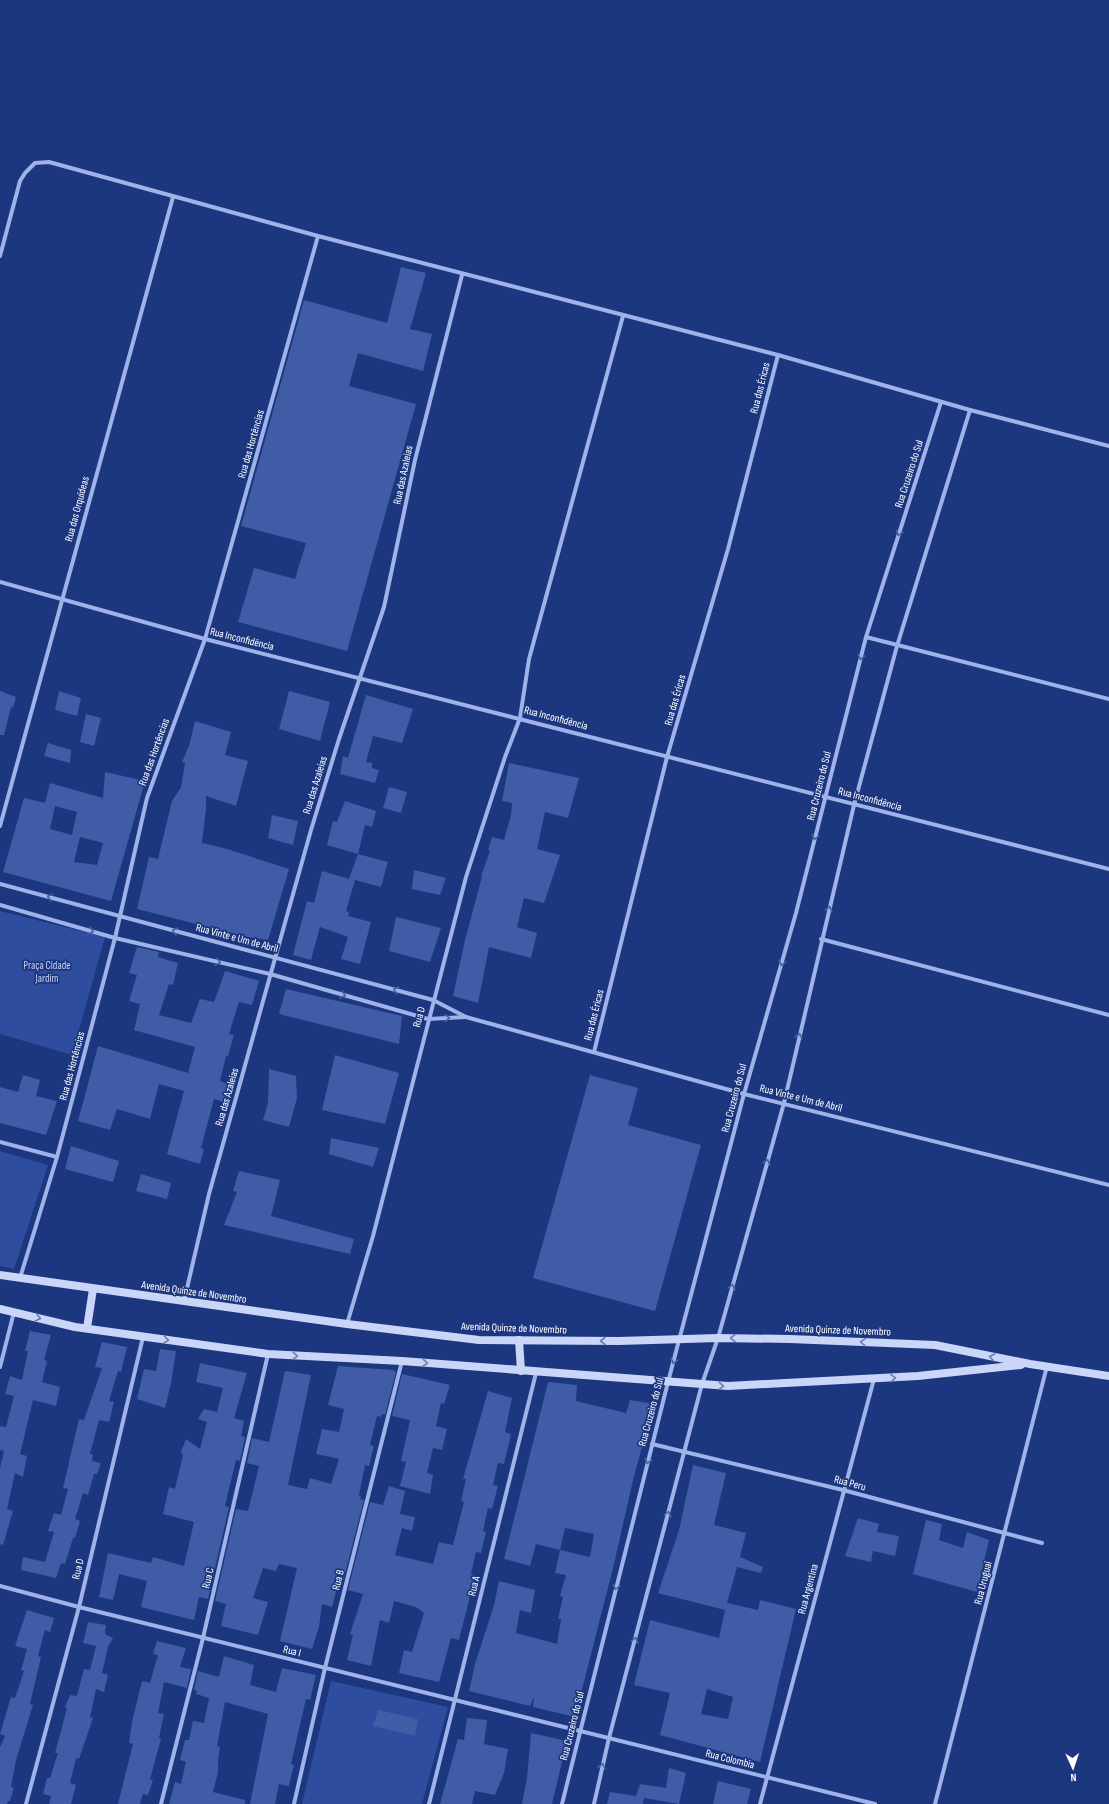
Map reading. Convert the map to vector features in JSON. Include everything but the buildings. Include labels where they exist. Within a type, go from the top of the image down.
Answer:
[{"type":"main road","name":"Avenida Quinze de Novembro","points":[[0,1275],[347,1324],[479,1340],[680,1340],[718,1338],[790,1339],[935,1345],[1030,1364],[1109,1376]]},
{"type":"main road","points":[[87,1328],[93,1289]]},
{"type":"main road","name":"Avenida Quinze de Novembro","points":[[0,1309],[87,1328],[268,1354],[402,1361],[536,1373],[728,1386],[918,1376],[1030,1364]]},
{"type":"main road","points":[[519,1340],[521,1371]]},
{"type":"street","points":[[0,256],[20,182],[25,173],[35,163],[49,162],[62,164],[173,197],[462,275],[778,355],[970,410],[1109,446]]},
{"type":"street","name":"Rua das Orquídeas","points":[[0,826],[173,197]]},
{"type":"street","name":"Rua das Hortências","points":[[20,1278],[57,1157],[115,938],[147,798],[205,639],[318,236]]},
{"type":"street","name":"Rua das Azaleias","points":[[184,1301],[209,1194],[311,830],[339,739],[384,607],[415,460],[462,275]]},
{"type":"street","name":"Rua D","points":[[347,1324],[373,1236],[466,877],[500,771],[520,718],[529,659],[623,316]]},
{"type":"street","name":"Rua das Éricas","points":[[594,1052],[667,757],[728,549],[778,355]]},
{"type":"street","name":"Rua Cruzeiro do Sul","points":[[562,1804],[668,1382],[744,1094],[796,913],[866,637],[941,402]]},
{"type":"street","points":[[594,1804],[609,1738],[702,1384],[718,1338],[784,1103],[821,940],[854,805],[897,646],[970,410]]},
{"type":"street","name":"Rua Inconfidência","points":[[0,582],[205,639],[1109,869]]},
{"type":"street","points":[[866,637],[1109,699]]},
{"type":"street","name":"Rua Vinte e Um de Abril","points":[[0,884],[433,1000],[466,1017],[744,1094],[1109,1186]]},
{"type":"street","name":"Rua Vinte e Um de Abril","points":[[0,905],[115,938],[270,974],[428,1019],[466,1017]]},
{"type":"street","points":[[821,940],[1109,1015]]},
{"type":"street","points":[[0,1142],[57,1157]]},
{"type":"street","points":[[0,1367],[14,1312]]},
{"type":"street","name":"Rua D","points":[[26,1804],[79,1607],[143,1337]]},
{"type":"street","name":"Rua C","points":[[161,1804],[203,1638],[268,1354]]},
{"type":"street","name":"Rua B","points":[[294,1804],[325,1668],[402,1361]]},
{"type":"street","name":"Rua Uruguai","points":[[935,1804],[1047,1366]]},
{"type":"street","name":"Rua A","points":[[429,1804],[536,1373]]},
{"type":"street","name":"Rua Argentina","points":[[760,1804],[874,1379]]},
{"type":"street","name":"Rua Peru","points":[[652,1444],[844,1490],[1042,1543]]},
{"type":"street","name":"Rua I","points":[[0,1586],[79,1607],[580,1731]]},
{"type":"street","name":"Rua Colombia","points":[[580,1731],[875,1804]]},
{"type":"green space","name":"Praça Cidade Jardim","points":[[0,911],[105,937],[72,1055],[0,1034]]},
{"type":"green space","points":[[0,1151],[48,1165],[14,1269],[0,1266]]},
{"type":"green space","points":[[331,1681],[448,1707],[422,1804],[302,1804]]}]
